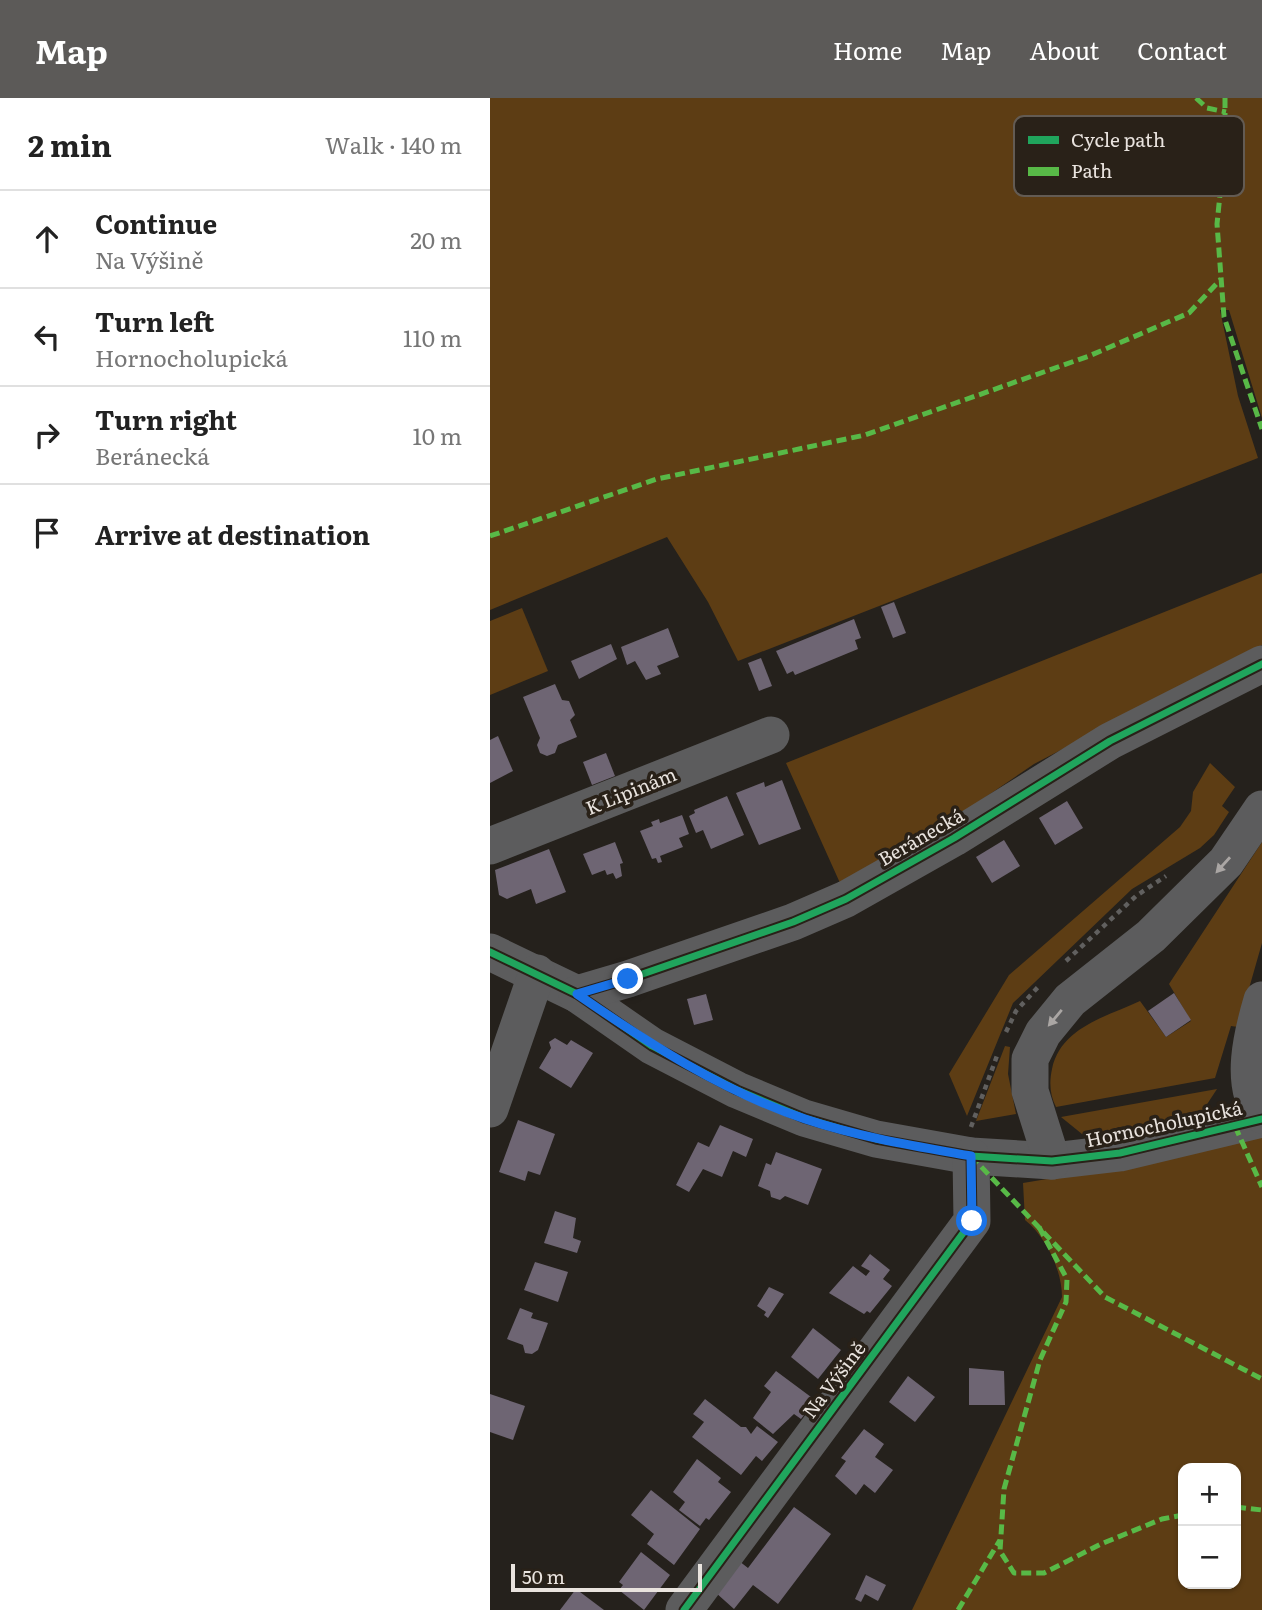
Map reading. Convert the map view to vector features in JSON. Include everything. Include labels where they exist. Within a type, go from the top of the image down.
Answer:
[{"type":"street","name":"Beránecká","points":[[577,994],[793,922],[846,899],[954,838],[1110,741],[1262,664]]},
{"type":"street","name":"K Lipinám","points":[[490,846],[771,735]]},
{"type":"street","points":[[1052,1161],[1030,1091],[1030,1059],[1043,1033],[1070,1000],[1151,936],[1226,862],[1262,809]]},
{"type":"street","name":"Hornocholupická","points":[[490,952],[577,994],[652,1046],[737,1090],[804,1118],[876,1139],[971,1156],[1052,1161],[1120,1153],[1262,1117]]},
{"type":"street","points":[[490,1109],[537,974]]},
{"type":"street","points":[[1262,1000],[1251,1040],[1252,1101],[1262,1117]]},
{"type":"street","name":"Na Výšině","points":[[684,1610],[972,1221],[971,1156]]},
{"type":"shaded area","points":[[490,98],[1262,98],[1262,418],[1229,310],[1220,310],[1238,396],[1258,458],[738,661],[708,602],[667,537],[490,610]]},
{"type":"shaded area","points":[[1262,573],[1262,645],[1034,764],[943,826],[840,883],[786,763]]},
{"type":"shaded area","points":[[522,608],[548,671],[490,695],[490,621]]},
{"type":"shaded area","points":[[1210,763],[1235,787],[1222,806],[1229,812],[1214,835],[1200,848],[1132,889],[1013,1003],[967,1116],[949,1074],[1009,975],[1180,827],[1191,811],[1193,792]]},
{"type":"shaded area","points":[[1262,842],[1262,943],[1238,1027],[1231,1026],[1215,1078],[1056,1107],[1050,1084],[1057,1055],[1075,1033],[1087,1025],[1140,1001],[1166,1037],[1191,1021],[1169,984]]},
{"type":"shaded area","points":[[1005,1046],[1010,1047],[1008,1074],[1016,1114],[976,1121]]},
{"type":"shaded area","points":[[1217,1089],[1200,1115],[1187,1126],[1093,1138],[1082,1134],[1061,1117]]},
{"type":"shaded area","points":[[1262,1136],[1262,1610],[912,1610],[1062,1297],[1056,1265],[1040,1235],[1025,1220],[1023,1183],[1125,1166]]},
{"type":"building","points":[[894,602],[906,633],[893,638],[881,607]]},
{"type":"building","points":[[854,619],[861,638],[855,640],[858,649],[795,675],[793,671],[787,674],[776,651]]},
{"type":"building","points":[[668,628],[679,657],[657,666],[661,674],[646,680],[635,661],[627,665],[621,647]]},
{"type":"building","points":[[611,644],[617,659],[579,679],[571,661]]},
{"type":"building","points":[[761,658],[772,686],[759,691],[748,663]]},
{"type":"building","points":[[555,684],[562,700],[569,701],[575,715],[570,720],[577,737],[558,745],[555,753],[547,756],[540,753],[537,745],[540,738],[523,697]]},
{"type":"building","points":[[498,736],[513,771],[490,783],[490,740]]},
{"type":"building","points":[[606,753],[615,776],[592,785],[583,762]]},
{"type":"building","points":[[782,780],[801,829],[759,845],[736,793],[764,782],[765,787]]},
{"type":"building","points":[[727,796],[744,835],[711,849],[703,830],[696,833],[689,816],[695,813],[694,810]]},
{"type":"building","points":[[1067,801],[1083,828],[1055,845],[1039,818]]},
{"type":"building","points":[[682,815],[689,834],[679,838],[683,847],[660,856],[662,862],[658,863],[656,858],[652,859],[640,831],[653,826],[651,822],[659,819],[660,823]]},
{"type":"building","points":[[1004,840],[1020,866],[992,883],[976,857]]},
{"type":"building","points":[[615,842],[623,863],[620,864],[622,876],[616,879],[613,873],[607,875],[605,870],[592,875],[583,854]]},
{"type":"building","points":[[549,849],[566,892],[536,904],[531,889],[507,899],[499,895],[495,870]]},
{"type":"building","points":[[1174,993],[1191,1020],[1166,1037],[1148,1011]]},
{"type":"building","points":[[706,994],[713,1020],[694,1025],[687,999]]},
{"type":"building","points":[[555,1038],[567,1045],[571,1040],[593,1053],[571,1088],[539,1068],[551,1048],[549,1042]]},
{"type":"building","points":[[518,1120],[555,1134],[540,1175],[528,1171],[525,1181],[499,1172]]},
{"type":"building","points":[[720,1125],[753,1139],[746,1157],[733,1151],[722,1177],[703,1169],[689,1192],[676,1185],[698,1142],[709,1147]]},
{"type":"building","points":[[776,1152],[822,1169],[808,1205],[785,1196],[780,1200],[771,1197],[770,1191],[758,1186],[766,1163],[771,1165]]},
{"type":"building","points":[[555,1211],[576,1218],[573,1238],[581,1241],[577,1253],[544,1243]]},
{"type":"building","points":[[870,1254],[890,1270],[883,1279],[892,1286],[870,1313],[867,1311],[864,1314],[829,1293],[853,1266],[866,1276],[870,1271],[861,1266]]},
{"type":"building","points":[[535,1262],[568,1272],[558,1302],[524,1290]]},
{"type":"building","points":[[769,1287],[784,1294],[768,1318],[764,1315],[766,1312],[757,1306]]},
{"type":"building","points":[[520,1308],[533,1313],[531,1318],[548,1323],[538,1350],[532,1354],[525,1353],[523,1345],[507,1339]]},
{"type":"building","points":[[813,1328],[841,1350],[818,1379],[791,1357]]},
{"type":"building","points":[[969,1368],[1004,1371],[1005,1405],[969,1405]]},
{"type":"building","points":[[776,1371],[811,1397],[806,1402],[811,1406],[801,1419],[794,1414],[773,1434],[753,1418],[771,1392],[764,1386]]},
{"type":"building","points":[[908,1376],[935,1397],[915,1422],[889,1402]]},
{"type":"building","points":[[490,1394],[525,1406],[513,1440],[490,1432]]},
{"type":"building","points":[[705,1399],[741,1427],[746,1427],[751,1434],[757,1426],[778,1442],[762,1461],[756,1456],[741,1475],[692,1437],[704,1422],[693,1414]]},
{"type":"building","points":[[864,1429],[884,1444],[875,1457],[893,1470],[875,1493],[864,1484],[856,1495],[835,1476],[846,1461],[841,1458]]},
{"type":"building","points":[[697,1459],[721,1478],[718,1482],[731,1492],[709,1520],[706,1518],[700,1526],[679,1510],[685,1502],[673,1492]]},
{"type":"building","points":[[651,1490],[700,1529],[674,1565],[647,1544],[654,1534],[631,1515]]},
{"type":"building","points":[[794,1507],[831,1534],[778,1604],[753,1585],[734,1609],[715,1592],[739,1561],[748,1568]]},
{"type":"building","points":[[641,1552],[670,1575],[644,1610],[619,1590],[623,1585],[619,1582]]},
{"type":"building","points":[[866,1575],[886,1585],[878,1601],[865,1594],[861,1602],[855,1599]]},
{"type":"building","points":[[576,1589],[604,1610],[560,1610]]},
{"type":"marked path","points":[[1196,98],[1207,108],[1226,112]]},
{"type":"marked path","points":[[1225,98],[1225,116]]},
{"type":"marked path","points":[[1220,196],[1217,224],[1224,317],[1262,429]]},
{"type":"marked path","points":[[490,536],[657,479],[865,435],[1089,356],[1189,313],[1221,279]]},
{"type":"marked path","points":[[1235,1126],[1262,1187]]},
{"type":"marked path","points":[[971,1156],[1105,1297],[1262,1379]]},
{"type":"marked path","points":[[1039,1227],[1067,1279],[1066,1302],[1040,1360],[1004,1489],[1000,1551],[1014,1573],[1044,1573],[1101,1544],[1162,1519],[1178,1516]]},
{"type":"marked path","points":[[1241,1508],[1262,1510]]},
{"type":"marked path","points":[[958,1610],[1000,1540]]},
{"type":"cycle path","points":[[577,994],[793,922],[846,899],[954,838],[1110,741],[1262,664]]},
{"type":"cycle path","points":[[490,952],[577,994],[652,1046],[737,1090],[804,1118],[876,1139],[971,1156],[1052,1161],[1120,1153],[1262,1119]]},
{"type":"cycle path","points":[[684,1610],[972,1221],[971,1156]]},
{"type":"route","points":[[628,979],[577,994],[652,1046],[737,1090],[804,1118],[876,1139],[971,1156],[972,1221]]}]
